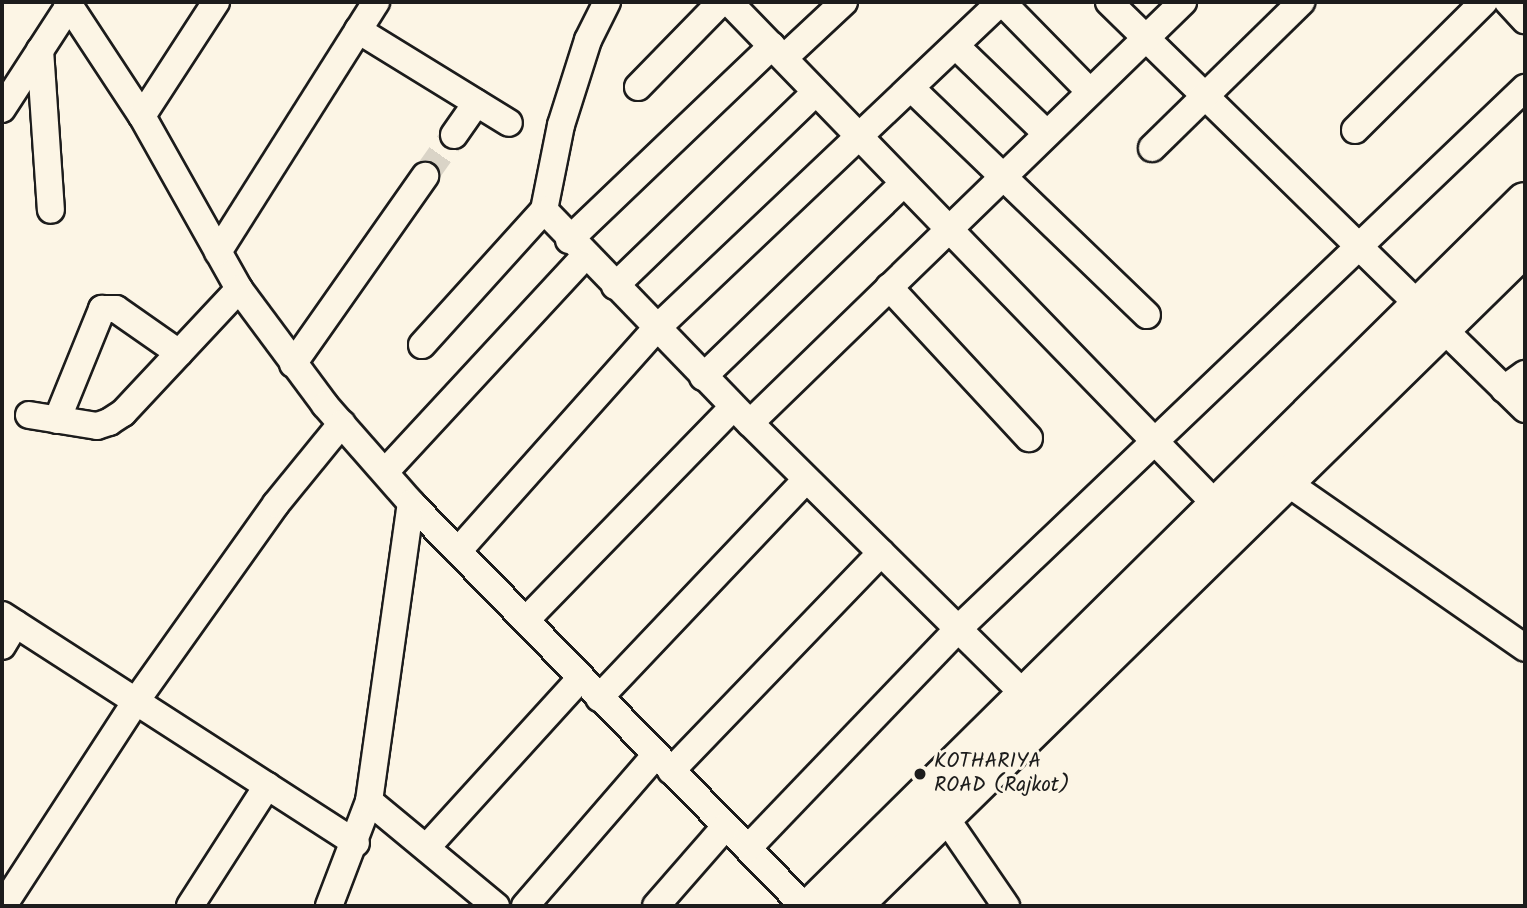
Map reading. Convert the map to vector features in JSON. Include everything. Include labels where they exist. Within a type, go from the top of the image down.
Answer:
[{"type":"main road","points":[[813,906],[1024,694],[1226,515],[1285,481],[1525,202]]},
{"type":"main road","points":[[852,906],[943,814],[1226,515],[1428,317],[1525,246]]},
{"type":"street","points":[[142,116],[216,2]]},
{"type":"street","points":[[218,252],[376,2]]},
{"type":"street","points":[[422,345],[544,211],[561,125],[588,40],[607,2]]},
{"type":"street","points":[[638,87],[721,2]]},
{"type":"street","points":[[729,2],[1226,515]]},
{"type":"street","points":[[385,472],[577,248],[778,52],[844,2]]},
{"type":"street","points":[[458,551],[657,328],[1002,2],[1090,92]]},
{"type":"street","points":[[1109,2],[1428,317],[1515,381],[1525,409]]},
{"type":"street","points":[[526,620],[741,415],[889,287],[1183,2]]},
{"type":"street","points":[[1152,148],[1301,2]]},
{"type":"street","points":[[1355,130],[1484,2]]},
{"type":"street","points":[[1507,2],[1525,20]]},
{"type":"street","points":[[2,109],[68,4],[142,116],[239,289],[293,364],[411,503],[804,906]]},
{"type":"street","points":[[358,30],[509,122]]},
{"type":"street","points":[[956,46],[1046,133]]},
{"type":"street","points":[[40,50],[51,210]]},
{"type":"street","points":[[748,848],[958,629],[1356,246],[1525,88]]},
{"type":"street","points":[[912,89],[1147,315]]},
{"type":"street","points":[[615,286],[815,93]]},
{"type":"street","points":[[454,135],[476,103]]},
{"type":"street","points":[[293,364],[425,176]]},
{"type":"street","points":[[703,377],[903,184]]},
{"type":"street","points":[[544,211],[703,377],[1024,694]]},
{"type":"street","points":[[889,287],[1029,438]]},
{"type":"street","points":[[29,415],[97,426],[109,422],[179,354],[239,289]]},
{"type":"street","points":[[57,420],[102,309],[116,309],[179,354]]},
{"type":"street","points":[[3,906],[136,701],[276,504],[342,423]]},
{"type":"street","points":[[599,698],[806,480]]},
{"type":"street","points":[[1285,481],[1525,648]]},
{"type":"street","points":[[329,906],[356,843],[369,801],[411,503]]},
{"type":"street","points":[[525,906],[663,763],[881,552]]},
{"type":"street","points":[[6,628],[136,701],[356,843]]},
{"type":"street","points":[[427,847],[581,678]]},
{"type":"street","points":[[190,906],[267,786]]},
{"type":"street","points":[[369,801],[496,906]]},
{"type":"street","points":[[943,814],[1006,906]]},
{"type":"street","points":[[656,906],[725,827]]},
{"type":"tunnel","points":[[425,176],[454,135]]},
{"type":"place","name":"KOTHARIYA ROAD (Rajkot)","points":[[920,774]]}]
